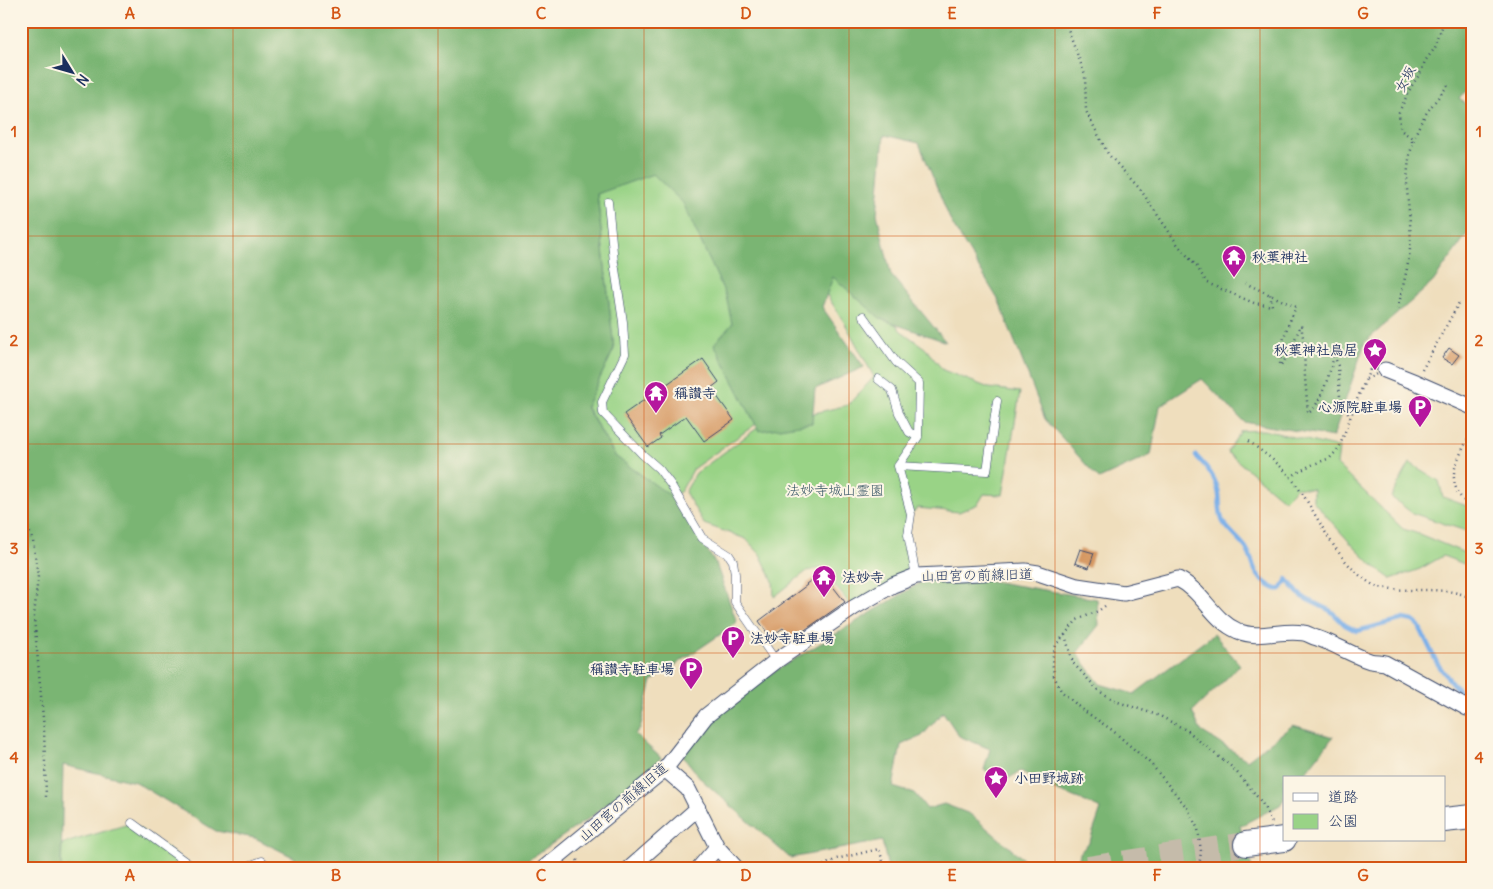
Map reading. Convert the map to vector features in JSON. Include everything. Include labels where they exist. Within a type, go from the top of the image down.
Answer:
[{"type":"main road","points":[[1446,820],[1472,817]]},
{"type":"main road","points":[[1246,844],[1282,839]]},
{"type":"street","points":[[1385,370],[1472,407]]},
{"type":"street","name":"山田宮の前線旧道","points":[[544,868],[665,769],[706,716],[776,661],[853,608],[893,584],[916,576],[1038,572],[1076,586],[1124,593],[1178,579],[1187,583],[1197,592],[1222,622],[1239,632],[1255,634],[1279,632],[1304,633],[1370,661],[1385,663],[1467,708],[1472,708]]},
{"type":"street","points":[[665,769],[688,789],[717,847],[736,868]]},
{"type":"street","points":[[630,868],[698,808]]},
{"type":"street","points":[[699,868],[717,847]]},
{"type":"lane","points":[[608,202],[623,322],[625,354],[602,402],[603,413],[659,469],[671,485],[702,538],[729,555],[733,561],[735,574],[735,602],[776,661]]},
{"type":"lane","points":[[863,316],[896,362],[918,383],[918,437],[898,466],[911,514],[908,535],[916,576]]},
{"type":"lane","points":[[878,379],[892,390],[899,413],[909,432],[918,437]]},
{"type":"lane","points":[[898,466],[987,471],[997,401]]},
{"type":"lane","points":[[132,823],[194,868]]},
{"type":"lane","points":[[242,868],[262,861],[269,868]]},
{"type":"path","points":[[1065,21],[1085,75],[1086,111],[1108,154],[1140,190],[1178,245],[1198,267],[1207,283],[1254,303],[1272,306],[1270,294]]},
{"type":"path","name":"女坂","points":[[1412,144],[1412,138],[1402,131],[1399,112],[1425,61],[1435,48],[1444,21]]},
{"type":"path","points":[[1398,308],[1410,248],[1410,214],[1407,188],[1412,144],[1426,112],[1449,84]]},
{"type":"path","points":[[1245,283],[1296,307],[1281,346],[1280,366],[1287,357],[1300,325],[1304,343],[1308,413],[1312,411],[1316,404],[1334,354],[1338,366],[1340,397],[1350,418]]},
{"type":"path","points":[[1415,382],[1460,301]]},
{"type":"path","points":[[1290,477],[1309,466],[1330,458],[1339,448],[1366,378]]},
{"type":"path","points":[[1472,431],[1454,470],[1458,493],[1466,504],[1472,506]]},
{"type":"path","points":[[1249,441],[1277,463],[1290,477],[1305,497],[1336,549],[1359,573],[1377,586],[1399,591],[1430,590],[1464,594],[1472,599]]},
{"type":"path","points":[[21,508],[33,541],[38,576],[34,617],[44,729],[46,797]]},
{"type":"path","points":[[1124,593],[1098,611],[1077,620],[1056,644],[1052,659],[1054,676],[1061,691],[1083,710],[1112,730],[1151,764],[1188,809],[1198,829],[1201,851],[1199,868]]},
{"type":"path","points":[[1065,635],[1074,663],[1099,691],[1118,702],[1160,716],[1188,731],[1232,767],[1262,803],[1282,839]]},
{"type":"path","points":[[819,868],[836,859],[879,849],[885,868]]},
{"type":"path","points":[[580,864],[584,868]]},
{"type":"green space","points":[[21,21],[1472,21],[1472,84],[1459,99],[1472,108],[1472,227],[1433,282],[1365,342],[1333,437],[1244,422],[1202,379],[1160,406],[1151,455],[1099,479],[1045,419],[999,301],[951,222],[919,143],[884,135],[877,214],[891,275],[946,342],[881,319],[833,277],[822,307],[864,367],[815,389],[812,423],[759,431],[714,344],[732,324],[726,296],[683,203],[653,174],[597,194],[614,349],[586,407],[615,456],[672,497],[716,564],[737,623],[652,681],[640,728],[635,734],[661,758],[592,816],[517,868],[296,868],[295,858],[255,838],[216,831],[135,782],[63,765],[61,868],[21,868]]},
{"type":"green space","points":[[651,165],[704,191],[756,424],[694,468],[681,491],[672,497],[622,468],[586,406],[614,349],[597,194]]},
{"type":"green space","name":"法妙寺城山霊園","points":[[833,277],[879,304],[901,331],[925,348],[943,370],[989,388],[1020,392],[1003,495],[984,494],[978,504],[959,512],[918,508],[911,514],[908,535],[916,576],[853,608],[821,568],[807,571],[774,597],[773,581],[760,554],[746,539],[704,524],[685,492],[696,473],[760,426],[848,405],[874,377],[847,327],[825,292]]},
{"type":"green space","points":[[1264,430],[1339,448],[1337,465],[1403,529],[1472,556],[1472,567],[1443,556],[1420,569],[1391,579],[1360,553],[1313,501],[1313,489],[1297,487],[1284,500],[1227,452],[1241,431]]},
{"type":"green space","points":[[1410,463],[1439,481],[1443,497],[1472,508],[1472,533],[1412,513],[1391,497]]},
{"type":"green space","points":[[925,580],[985,580],[1097,599],[1099,625],[1077,653],[1100,684],[1134,694],[1214,634],[1240,665],[1192,712],[1201,731],[1247,760],[1293,725],[1333,737],[1303,776],[1283,776],[1283,800],[1280,805],[1240,826],[1252,868],[1077,868],[1080,853],[1090,841],[1101,809],[1050,788],[1021,771],[1006,780],[984,770],[990,749],[959,736],[943,712],[922,736],[901,745],[893,787],[915,794],[927,809],[944,804],[970,814],[1027,862],[1039,868],[888,868],[882,841],[790,858],[702,780],[683,756],[697,732],[732,697]]},
{"type":"green space","points":[[132,823],[194,868],[61,868],[62,844]]},
{"type":"building","points":[[1449,348],[1459,355],[1452,364],[1442,358]]},
{"type":"building","points":[[703,359],[719,382],[711,388],[734,420],[704,441],[686,416],[659,435],[661,438],[648,447],[624,414]]},
{"type":"building","points":[[1080,549],[1094,553],[1089,568],[1075,563]]},
{"type":"building","points":[[824,575],[845,602],[792,639],[783,628],[770,637],[759,621],[806,584],[816,577],[817,579]]},
{"type":"waterway","points":[[1196,456],[1214,479],[1219,495],[1223,522],[1246,548],[1259,577],[1277,589],[1281,589],[1287,579],[1298,593],[1306,599],[1331,611],[1345,625],[1357,631],[1404,619],[1413,621],[1419,626],[1437,663],[1467,701]]},
{"type":"tunnel","points":[[1088,868],[1246,844]]},
{"type":"place","name":"秋葉神社","points":[[1234,278]]},
{"type":"place","name":"秋葉神社鳥居","points":[[1375,371]]},
{"type":"place","name":"稱讃寺","points":[[656,414]]},
{"type":"place","name":"心源院駐車場","points":[[1420,428]]},
{"type":"place","name":"法妙寺","points":[[824,598]]},
{"type":"place","name":"法妙寺駐車場","points":[[733,659]]},
{"type":"place","name":"稱讃寺駐車場","points":[[691,690]]},
{"type":"place","name":"小田野城跡","points":[[996,799]]}]
